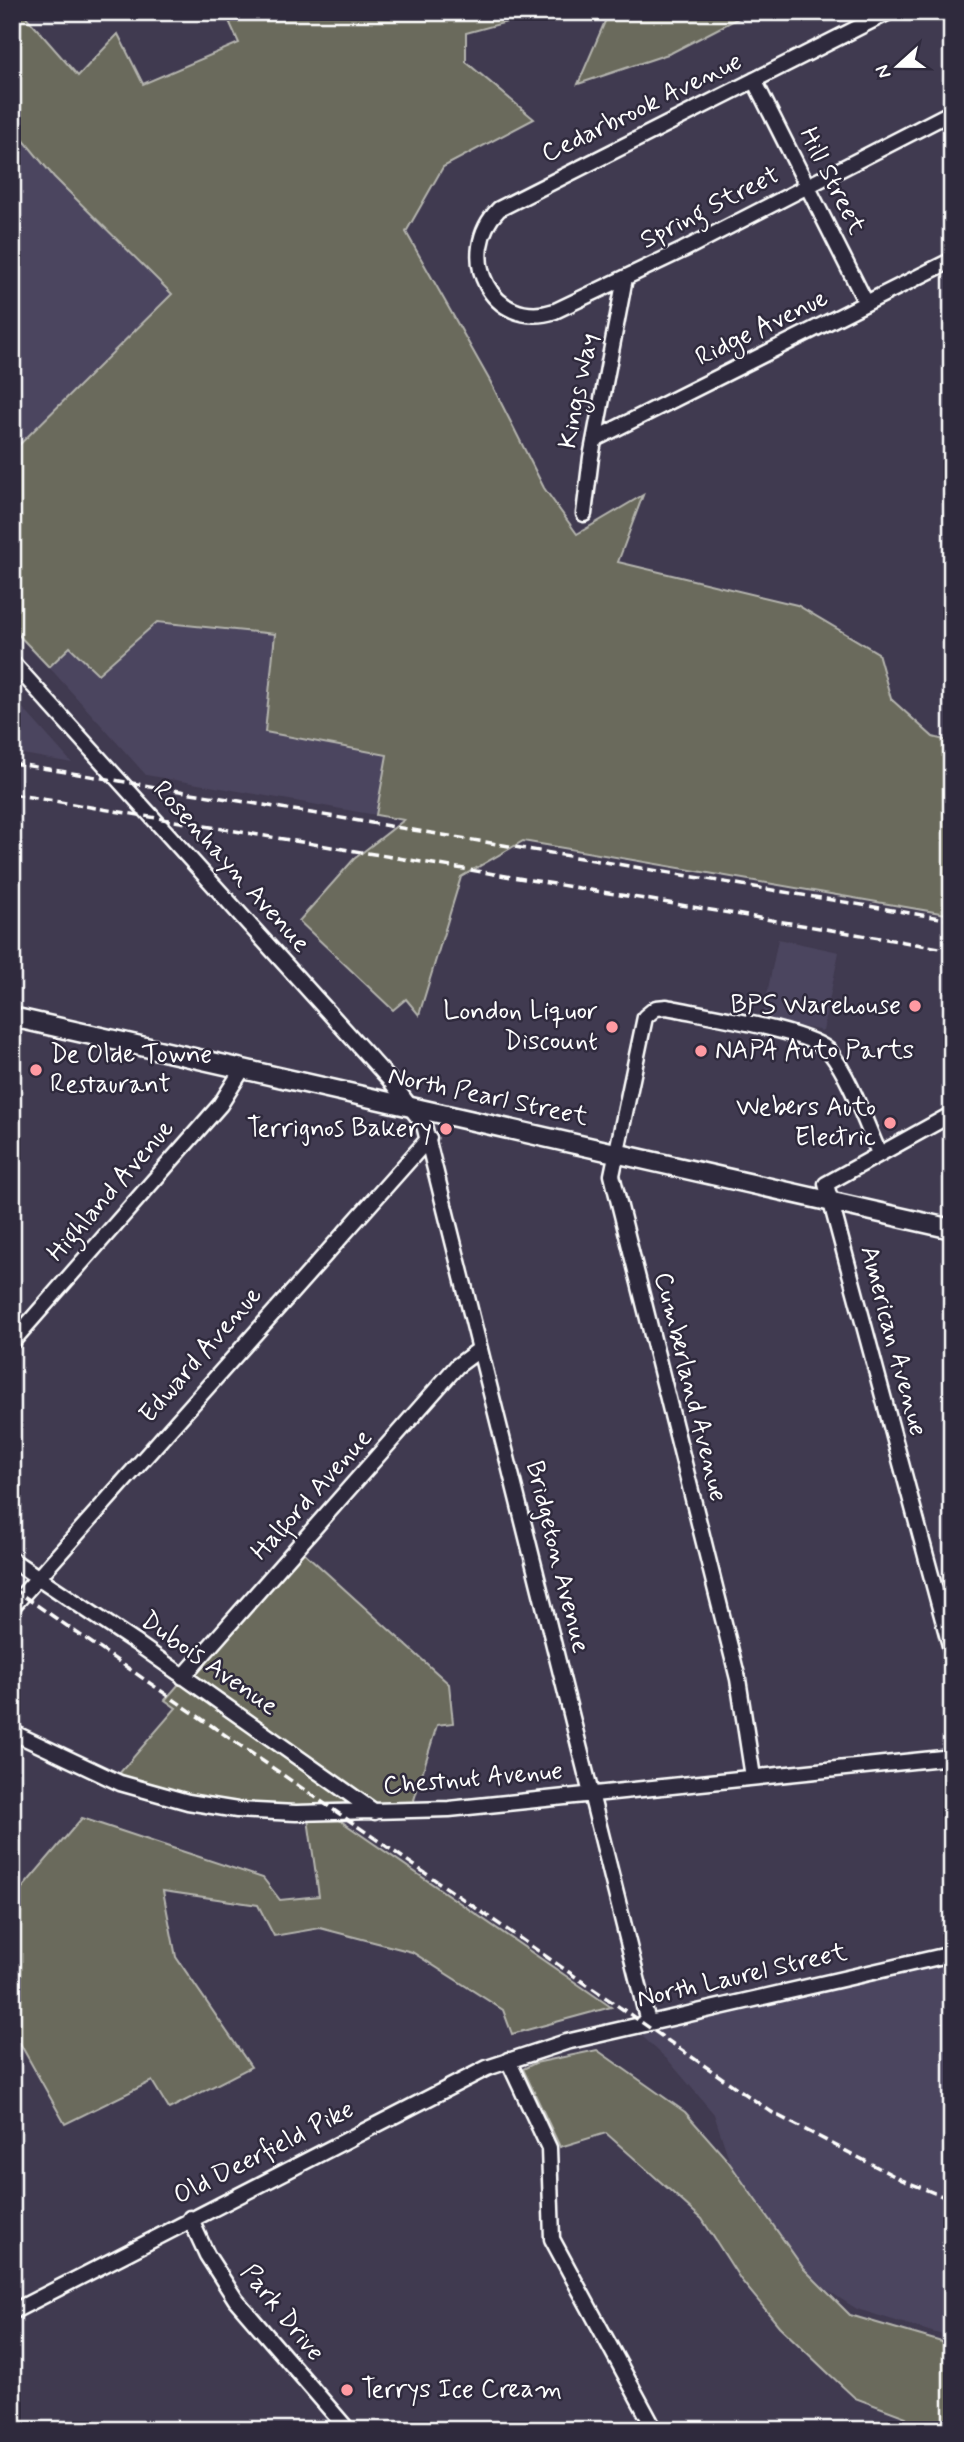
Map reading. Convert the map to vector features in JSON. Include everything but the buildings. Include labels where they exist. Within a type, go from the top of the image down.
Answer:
[{"type":"main road","name":"North Pearl Street","points":[[12,1017],[952,1229]]},
{"type":"street","name":"Cedarbrook Avenue","points":[[490,291],[481,275],[479,241],[483,227],[499,209],[889,12]]},
{"type":"street","name":"Hill Street","points":[[754,80],[866,303]]},
{"type":"street","name":"Spring Street","points":[[490,291],[510,309],[534,317],[555,311],[952,112]]},
{"type":"street","name":"Ridge Avenue","points":[[595,439],[952,260]]},
{"type":"street","name":"Kings Way","points":[[584,514],[625,278]]},
{"type":"street","name":"Rosenhayn Avenue","points":[[12,662],[412,1107]]},
{"type":"street","name":"Cumberland Avenue","points":[[753,1777],[738,1679],[612,1175],[641,1027],[650,1012],[667,1007],[798,1035],[821,1044],[841,1071],[879,1153]]},
{"type":"street","name":"Highland Avenue","points":[[12,1342],[220,1105],[242,1069]]},
{"type":"street","name":"Bridgeton Avenue","points":[[412,1107],[429,1138],[648,2022]]},
{"type":"street","points":[[831,1203],[826,1184],[952,1114]]},
{"type":"street","name":"Edward Avenue","points":[[12,1607],[429,1138]]},
{"type":"street","name":"American Avenue","points":[[831,1203],[952,1653]]},
{"type":"street","name":"Halford Avenue","points":[[183,1677],[457,1366],[480,1349]]},
{"type":"street","name":"Dubois Avenue","points":[[12,1560],[375,1812]]},
{"type":"street","name":"Chestnut Avenue","points":[[12,1732],[120,1783],[188,1802],[237,1810],[296,1813],[449,1809],[952,1757]]},
{"type":"street","name":"North Laurel Street","points":[[543,2048],[952,1954]]},
{"type":"street","name":"Old Deerfield Pike","points":[[12,2312],[384,2119],[508,2060],[543,2048]]},
{"type":"street","points":[[508,2060],[549,2148],[552,2239],[656,2430]]},
{"type":"street","name":"Park Drive","points":[[190,2218],[207,2255],[236,2300],[348,2430]]},
{"type":"shaded area","points":[[12,126],[54,177],[172,294],[12,452]]},
{"type":"shaded area","points":[[157,622],[275,634],[265,732],[387,755],[376,815],[146,775],[49,667],[70,647],[98,674]]},
{"type":"shaded area","points":[[12,696],[72,763],[12,752]]},
{"type":"shaded area","points":[[778,939],[839,952],[823,1031],[762,1019]]},
{"type":"shaded area","points":[[952,1954],[952,2338],[857,2309],[806,2277],[730,2162],[714,2114],[669,2061],[631,2026]]},
{"type":"green space","points":[[12,12],[22,12],[78,76],[118,34],[143,84],[239,43],[225,12],[511,12],[507,22],[466,33],[466,62],[534,119],[443,167],[406,232],[490,381],[544,488],[577,534],[643,495],[618,562],[797,605],[878,653],[891,699],[933,737],[952,742],[952,915],[523,841],[461,877],[419,1015],[406,999],[393,1010],[299,921],[354,859],[404,820],[376,815],[387,755],[265,732],[275,634],[157,622],[98,674],[70,647],[49,667],[12,628],[12,452],[172,294],[54,177],[12,126]]},
{"type":"green space","points":[[609,12],[750,12],[671,53],[578,84]]},
{"type":"green space","points":[[298,1547],[449,1684],[453,1723],[437,1725],[410,1813],[338,1819],[611,2007],[512,2034],[503,2010],[412,1952],[320,1928],[274,1936],[258,1905],[163,1891],[176,1957],[251,2067],[169,2109],[152,2081],[65,2124],[12,2029],[12,1900],[82,1818],[263,1878],[280,1900],[319,1896],[308,1819],[111,1783],[176,1708],[165,1700]]},
{"type":"green space","points":[[597,2050],[685,2112],[728,2161],[804,2269],[850,2315],[952,2345],[952,2430],[887,2430],[906,2417],[855,2398],[826,2371],[779,2326],[741,2280],[702,2219],[606,2133],[560,2147],[523,2069],[535,2063]]},
{"type":"railway","points":[[12,763],[952,920]]},
{"type":"railway","points":[[12,794],[952,950]]},
{"type":"railway","points":[[12,1588],[773,2113],[902,2180],[952,2200]]},
{"type":"place","name":"BPS Warehouse","points":[[915,1006]]},
{"type":"place","name":"London Liquor Discount","points":[[612,1027]]},
{"type":"place","name":"NAPA Auto Parts","points":[[701,1051]]},
{"type":"place","name":"De Olde Towne Restaurant","points":[[36,1070]]},
{"type":"place","name":"Webers Auto Electric","points":[[890,1123]]},
{"type":"place","name":"Terrignos Bakery","points":[[446,1129]]},
{"type":"place","name":"Terrys Ice Cream","points":[[347,2390]]}]
